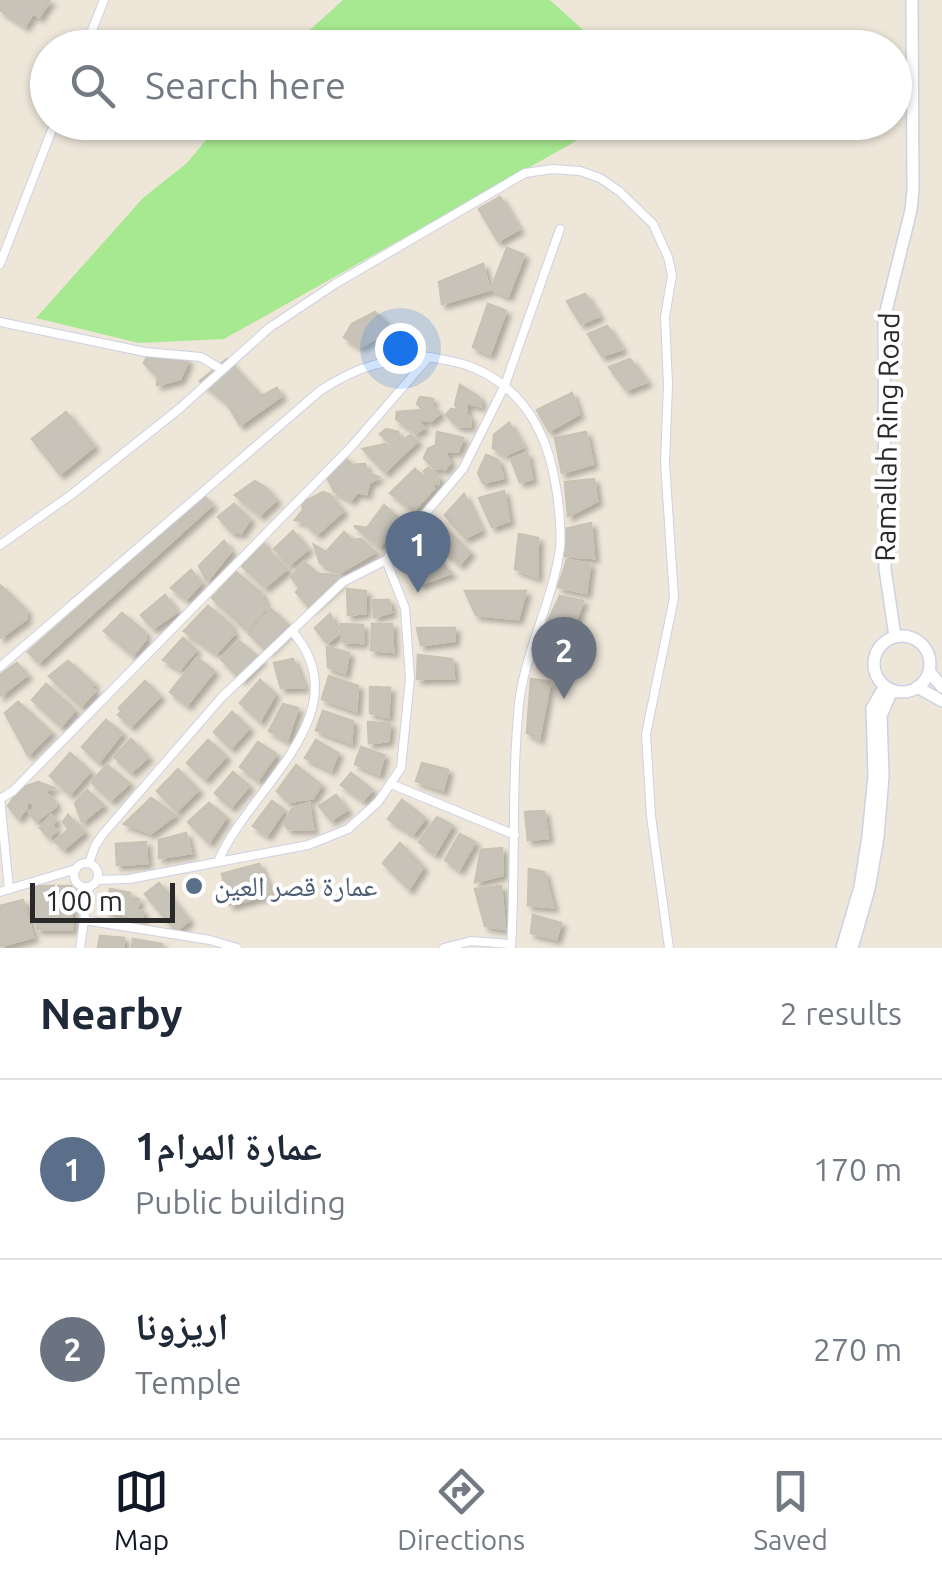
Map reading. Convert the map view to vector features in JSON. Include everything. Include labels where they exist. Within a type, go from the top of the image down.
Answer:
[{"type":"street","points":[[92,30],[104,0]]},
{"type":"street","name":"Ramallah Ring Road","points":[[896,636],[885,569],[884,319],[913,190],[912,0]]},
{"type":"street","points":[[0,264],[49,140]]},
{"type":"street","points":[[0,545],[179,410],[269,328],[335,284],[525,173],[580,170],[600,178],[653,224],[672,275],[665,317],[666,464],[674,598],[646,734],[646,774],[669,948]]},
{"type":"street","points":[[90,863],[104,834],[222,697],[343,582],[386,560],[464,469],[505,384],[560,228]]},
{"type":"street","points":[[0,322],[146,352],[201,357],[222,369]]},
{"type":"street","points":[[90,863],[4,890],[0,798],[14,791],[351,447],[430,357]]},
{"type":"street","points":[[0,668],[321,390],[346,374],[379,361],[430,357],[472,367],[505,384],[538,424],[550,451],[559,506],[560,546],[520,698],[514,777],[511,946],[471,941],[444,948]]},
{"type":"street","points":[[76,868],[77,883],[129,879],[328,839],[361,819],[401,768],[410,678],[405,608],[386,560]]},
{"type":"street","points":[[218,862],[227,839],[303,734],[316,673],[292,631]]},
{"type":"street","points":[[896,636],[906,636],[920,642],[929,655],[929,671],[917,688],[908,692],[888,688],[875,673],[874,658],[882,644],[896,636]]},
{"type":"street","points":[[929,671],[942,686]]},
{"type":"street","points":[[842,948],[860,887],[868,836],[874,776],[872,708],[888,688]]},
{"type":"street","points":[[852,948],[873,872],[883,777],[881,716],[888,688]]},
{"type":"street","points":[[917,688],[942,701]]},
{"type":"street","points":[[391,784],[514,835]]},
{"type":"street","points":[[80,948],[96,868],[90,863]]},
{"type":"street","points":[[84,920],[210,940],[236,948]]},
{"type":"green space","points":[[343,0],[550,0],[583,30],[310,30]]},
{"type":"green space","points":[[206,140],[578,140],[224,339],[139,343],[36,318],[143,198],[187,163]]},
{"type":"building","points":[[0,0],[50,0],[39,17],[33,13],[25,26],[0,10]]},
{"type":"building","points":[[500,197],[519,229],[498,241],[479,209]]},
{"type":"building","points":[[507,248],[524,255],[508,296],[491,289]]},
{"type":"building","points":[[483,264],[489,290],[442,304],[439,282]]},
{"type":"building","points":[[585,294],[599,316],[581,324],[567,301]]},
{"type":"building","points":[[488,304],[506,311],[490,354],[473,347]]},
{"type":"building","points":[[375,312],[393,329],[360,347],[344,337],[352,324]]},
{"type":"building","points":[[607,326],[622,349],[602,356],[588,334]]},
{"type":"building","points":[[148,355],[188,361],[180,379],[157,385],[158,377],[144,363]]},
{"type":"building","points":[[227,359],[261,396],[277,388],[281,396],[240,425],[227,403],[200,381]]},
{"type":"building","points":[[630,359],[647,382],[626,390],[609,367]]},
{"type":"building","points":[[460,385],[479,397],[481,406],[467,403],[470,426],[458,426],[446,415],[451,409],[459,410],[455,405]]},
{"type":"building","points":[[572,393],[579,414],[549,431],[537,410]]},
{"type":"building","points":[[420,397],[433,399],[431,405],[440,413],[431,421],[417,419],[424,428],[416,433],[396,419],[397,412],[424,410],[417,404]]},
{"type":"building","points":[[66,412],[94,446],[60,474],[32,439]]},
{"type":"building","points":[[509,423],[523,447],[506,455],[493,448],[494,435]]},
{"type":"building","points":[[386,429],[398,432],[400,441],[411,435],[417,441],[385,472],[363,449],[386,444],[392,452],[393,445],[380,434]]},
{"type":"building","points":[[437,432],[463,438],[458,451],[445,451],[450,463],[445,469],[434,468],[424,458],[428,449],[436,445]]},
{"type":"building","points":[[586,432],[593,464],[562,473],[555,438]]},
{"type":"building","points":[[527,453],[532,479],[520,482],[511,459]]},
{"type":"building","points":[[486,455],[498,460],[503,478],[483,483],[478,473]]},
{"type":"building","points":[[345,457],[351,465],[365,464],[368,473],[379,477],[369,483],[366,494],[357,492],[351,500],[334,491],[325,473]]},
{"type":"building","points":[[428,468],[439,478],[438,484],[431,482],[434,488],[414,510],[390,493],[415,469],[427,480],[424,471]]},
{"type":"building","points":[[594,479],[597,501],[568,516],[565,482]]},
{"type":"building","points":[[255,481],[276,500],[260,515],[235,495]]},
{"type":"building","points":[[504,491],[509,521],[492,527],[479,498]]},
{"type":"building","points":[[323,492],[343,511],[317,534],[303,521],[295,520],[303,510],[302,503]]},
{"type":"building","points":[[464,494],[481,530],[465,538],[445,515]]},
{"type":"building","points":[[204,496],[212,505],[39,662],[28,652]]},
{"type":"building","points":[[234,504],[250,519],[241,533],[232,532],[218,517]]},
{"type":"building","points":[[384,505],[399,519],[394,541],[387,538],[380,546],[354,526],[367,528]]},
{"type":"building","points":[[439,523],[470,552],[460,564],[427,537]]},
{"type":"building","points":[[591,523],[594,558],[564,556],[565,529]]},
{"type":"building","points":[[293,531],[308,549],[290,564],[274,549]]},
{"type":"building","points":[[344,532],[352,540],[361,539],[375,552],[341,572],[320,563],[314,545],[326,552]]},
{"type":"building","points":[[519,534],[538,538],[537,577],[515,569]]},
{"type":"building","points":[[262,540],[287,569],[265,587],[242,566]]},
{"type":"building","points":[[224,541],[231,551],[207,581],[199,566]]},
{"type":"building","points":[[423,546],[451,573],[421,584],[406,566]]},
{"type":"building","points":[[567,560],[590,564],[586,593],[558,587]]},
{"type":"building","points":[[304,562],[318,574],[338,575],[339,583],[310,608],[296,592],[300,588],[291,577]]},
{"type":"building","points":[[191,570],[201,583],[186,599],[171,588]]},
{"type":"building","points":[[236,572],[260,592],[267,608],[247,630],[212,598]]},
{"type":"building","points":[[0,585],[26,610],[26,619],[0,638]]},
{"type":"building","points":[[347,589],[366,591],[365,613],[348,615]]},
{"type":"building","points":[[465,591],[526,591],[518,619],[476,615]]},
{"type":"building","points":[[165,595],[177,612],[153,628],[141,615]]},
{"type":"building","points":[[560,596],[583,601],[571,633],[546,625]]},
{"type":"building","points":[[373,600],[389,600],[391,612],[374,617]]},
{"type":"building","points":[[208,606],[229,623],[234,634],[216,653],[184,631]]},
{"type":"building","points":[[271,609],[291,628],[267,651],[249,634]]},
{"type":"building","points":[[122,613],[145,632],[145,640],[133,655],[104,631]]},
{"type":"building","points":[[330,614],[338,634],[327,643],[315,628]]},
{"type":"building","points":[[340,624],[363,625],[363,643],[342,642]]},
{"type":"building","points":[[372,624],[392,624],[393,652],[371,650]]},
{"type":"building","points":[[417,628],[455,628],[454,641],[421,645]]},
{"type":"building","points":[[545,629],[561,637],[550,669],[540,665]]},
{"type":"building","points":[[183,638],[196,650],[180,669],[163,660]]},
{"type":"building","points":[[239,641],[261,659],[241,679],[221,659]]},
{"type":"building","points":[[327,647],[349,653],[345,673],[328,667]]},
{"type":"building","points":[[418,655],[452,659],[454,678],[417,679]]},
{"type":"building","points":[[197,658],[214,671],[187,705],[170,692]]},
{"type":"building","points":[[293,659],[304,687],[281,688],[274,663]]},
{"type":"building","points":[[68,661],[94,684],[91,687],[95,691],[81,706],[49,676]]},
{"type":"building","points":[[17,663],[27,675],[0,696],[0,675]]},
{"type":"building","points":[[329,676],[358,686],[356,711],[322,699]]},
{"type":"building","points":[[531,679],[550,682],[539,739],[527,733]]},
{"type":"building","points":[[260,680],[275,694],[260,721],[240,703]]},
{"type":"building","points":[[145,681],[160,696],[131,726],[118,715],[122,711],[119,708]]},
{"type":"building","points":[[46,684],[75,710],[61,726],[32,700]]},
{"type":"building","points":[[370,687],[390,688],[388,717],[370,713]]},
{"type":"building","points":[[18,702],[51,732],[28,755],[5,713]]},
{"type":"building","points":[[283,704],[298,708],[287,740],[269,731]]},
{"type":"building","points":[[323,711],[353,721],[351,743],[316,730]]},
{"type":"building","points":[[232,712],[249,728],[231,748],[214,732]]},
{"type":"building","points":[[106,720],[122,733],[99,762],[82,747]]},
{"type":"building","points":[[368,722],[390,724],[388,741],[369,743]]},
{"type":"building","points":[[131,739],[148,757],[131,772],[114,757]]},
{"type":"building","points":[[208,740],[226,756],[205,779],[187,763]]},
{"type":"building","points":[[316,740],[338,753],[331,770],[305,758]]},
{"type":"building","points":[[258,742],[276,754],[258,780],[240,767]]},
{"type":"building","points":[[361,747],[384,755],[379,774],[355,764]]},
{"type":"building","points":[[70,753],[90,771],[70,794],[50,776]]},
{"type":"building","points":[[422,763],[448,770],[443,790],[416,781]]},
{"type":"building","points":[[107,765],[129,783],[111,800],[91,782]]},
{"type":"building","points":[[296,765],[321,785],[313,798],[288,802],[277,791]]},
{"type":"building","points":[[178,769],[198,790],[177,811],[157,791]]},
{"type":"building","points":[[233,772],[249,786],[231,807],[215,793]]},
{"type":"building","points":[[351,773],[372,790],[363,800],[341,785]]},
{"type":"building","points":[[38,782],[54,788],[44,791],[55,807],[36,821],[29,812],[35,809],[28,799],[18,818],[8,806],[21,788]]},
{"type":"building","points":[[87,790],[103,805],[82,822],[75,803]]},
{"type":"building","points":[[336,795],[347,810],[331,820],[319,806]]},
{"type":"building","points":[[151,798],[175,815],[151,833],[124,824]]},
{"type":"building","points":[[402,800],[425,818],[413,834],[388,819]]},
{"type":"building","points":[[272,801],[284,810],[267,835],[253,826]]},
{"type":"building","points":[[209,803],[226,817],[209,842],[188,822]]},
{"type":"building","points":[[309,803],[313,829],[288,829],[284,823],[292,809]]},
{"type":"building","points":[[544,811],[548,838],[528,840],[525,812]]},
{"type":"building","points":[[51,815],[56,820],[51,826],[57,830],[49,837],[40,828]]},
{"type":"building","points":[[68,815],[84,832],[64,849],[55,842],[69,829],[63,822]]},
{"type":"building","points":[[437,817],[452,825],[435,854],[419,842]]},
{"type":"building","points":[[186,833],[191,853],[159,858],[159,840]]},
{"type":"building","points":[[460,834],[475,842],[459,870],[445,860]]},
{"type":"building","points":[[146,842],[147,863],[117,865],[116,844]]},
{"type":"building","points":[[400,843],[423,867],[409,889],[383,863]]},
{"type":"building","points":[[502,848],[502,875],[475,882],[481,850]]},
{"type":"building","points":[[259,864],[271,894],[230,905],[222,874]]},
{"type":"building","points":[[529,869],[544,872],[553,907],[528,905]]},
{"type":"building","points":[[159,883],[189,920],[176,931],[145,894]]},
{"type":"building","points":[[36,886],[71,886],[72,929],[37,929]]},
{"type":"building","points":[[501,886],[505,929],[485,926],[475,889]]},
{"type":"building","points":[[110,889],[139,899],[137,910],[143,911],[142,919],[106,911]]},
{"type":"building","points":[[23,900],[33,937],[0,946],[0,906]]},
{"type":"building","points":[[533,915],[561,923],[556,939],[531,933]]},
{"type":"building","points":[[100,936],[124,938],[123,948],[98,948]]},
{"type":"building","points":[[133,939],[162,944],[161,948],[132,948]]},
{"type":"place","name":"عمارة المرام1","points":[[418,593]]},
{"type":"place","name":"اريزونا","points":[[564,699]]},
{"type":"place","name":"عمارة قصر العين","points":[[194,886]]}]
